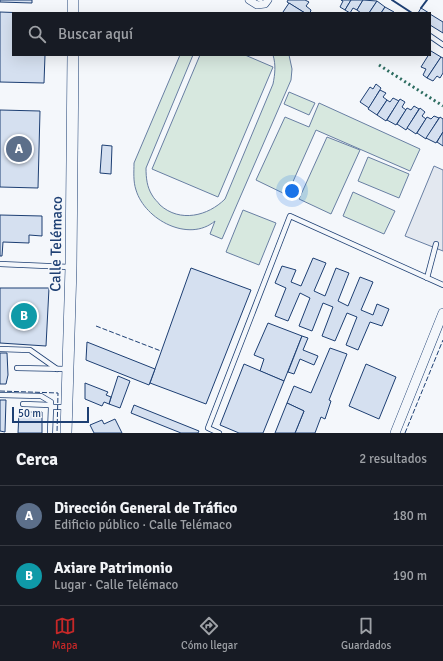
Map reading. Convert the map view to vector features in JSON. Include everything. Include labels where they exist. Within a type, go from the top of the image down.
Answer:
[{"type":"street","points":[[73,0],[73,12]]},
{"type":"street","points":[[249,0],[257,5],[266,2]]},
{"type":"street","name":"Calle Telémaco","points":[[66,433],[71,267],[72,56]]},
{"type":"street","points":[[395,433],[443,313]]},
{"type":"lane","points":[[431,37],[443,45]]},
{"type":"lane","points":[[218,433],[208,428],[290,216],[443,285]]},
{"type":"lane","points":[[428,278],[436,244]]},
{"type":"lane","points":[[0,264],[71,267]]},
{"type":"lane","points":[[0,349],[30,350],[57,369]]},
{"type":"lane","points":[[17,368],[69,369]]},
{"type":"lane","points":[[0,395],[41,396],[51,402],[50,433]]},
{"type":"lane","points":[[23,404],[67,407]]},
{"type":"shaded area","points":[[180,56],[193,56],[146,168],[147,182],[149,189],[160,205],[168,211],[176,214],[194,215],[210,210],[218,205],[225,199],[273,84],[275,70],[273,56],[289,56],[292,69],[291,80],[222,239],[210,234],[215,221],[205,227],[193,230],[181,229],[158,219],[148,211],[141,201],[135,187],[134,163]]},
{"type":"shaded area","points":[[200,56],[247,56],[273,67],[218,197],[152,169]]},
{"type":"shaded area","points":[[289,92],[315,103],[309,115],[284,104]]},
{"type":"shaded area","points":[[319,103],[420,149],[410,171],[316,130],[287,195],[256,180],[285,117],[309,127]]},
{"type":"shaded area","points":[[327,137],[360,150],[331,214],[299,199]]},
{"type":"shaded area","points":[[368,157],[409,174],[399,198],[358,181]]},
{"type":"shaded area","points":[[434,166],[443,170],[443,251],[405,236]]},
{"type":"shaded area","points":[[353,192],[395,211],[384,234],[343,216]]},
{"type":"shaded area","points":[[243,210],[276,223],[259,265],[226,252]]},
{"type":"building","points":[[0,0],[32,0],[32,3],[0,2]]},
{"type":"building","points":[[288,0],[305,0],[309,2],[306,6],[311,10],[310,12],[303,12],[287,2]]},
{"type":"building","points":[[341,0],[351,0],[345,10],[340,7],[343,1]]},
{"type":"building","points":[[351,0],[363,0],[357,10],[353,8],[351,12],[348,12],[345,10]]},
{"type":"building","points":[[363,0],[377,1],[370,12],[360,12],[357,10]]},
{"type":"building","points":[[377,1],[385,7],[382,12],[370,12]]},
{"type":"building","points":[[289,3],[303,12],[283,12]]},
{"type":"building","points":[[385,7],[394,12],[382,12]]},
{"type":"building","points":[[421,8],[427,12],[419,12]]},
{"type":"building","points":[[0,12],[12,12],[12,56],[45,56],[44,83],[0,82]]},
{"type":"building","points":[[431,15],[443,22],[443,33],[431,26]]},
{"type":"building","points":[[431,51],[441,57],[427,78],[423,75],[426,69],[421,67],[428,56],[431,56]]},
{"type":"building","points":[[441,57],[443,58],[443,73],[440,78],[437,76],[433,81],[427,78]]},
{"type":"building","points":[[376,84],[381,88],[369,108],[360,102],[370,87],[373,89]]},
{"type":"building","points":[[380,90],[386,93],[383,97],[387,100],[377,115],[368,109]]},
{"type":"building","points":[[393,98],[399,101],[386,121],[377,115],[387,100],[390,102]]},
{"type":"building","points":[[400,99],[405,102],[402,107],[406,110],[396,125],[387,120]]},
{"type":"building","points":[[414,106],[419,109],[406,130],[397,124],[407,108],[411,110]]},
{"type":"building","points":[[420,108],[425,112],[422,116],[426,119],[416,134],[407,128]]},
{"type":"building","points":[[0,110],[40,111],[38,188],[0,187]]},
{"type":"building","points":[[434,116],[439,118],[426,139],[417,133],[427,117],[431,119]]},
{"type":"building","points":[[440,117],[443,119],[443,132],[436,143],[426,138]]},
{"type":"building","points":[[443,132],[443,146],[437,142]]},
{"type":"building","points":[[102,145],[112,146],[111,174],[100,173]]},
{"type":"building","points":[[0,215],[42,216],[42,236],[29,235],[29,243],[3,242],[2,256],[0,256]]},
{"type":"building","points":[[313,258],[326,263],[314,291],[325,296],[336,268],[349,273],[338,301],[348,306],[360,277],[373,282],[361,310],[373,315],[377,304],[389,309],[382,326],[370,322],[358,350],[346,345],[357,317],[347,313],[335,341],[322,336],[333,307],[323,303],[312,331],[299,326],[310,298],[300,293],[288,321],[275,316],[286,288],[275,283],[282,266],[296,270],[291,282],[301,286]]},
{"type":"building","points":[[191,268],[251,290],[206,404],[150,383]]},
{"type":"building","points":[[0,288],[49,288],[46,346],[0,343]]},
{"type":"building","points":[[268,323],[302,336],[284,381],[260,371],[264,359],[254,355]]},
{"type":"building","points":[[302,336],[308,338],[303,350],[318,356],[314,365],[300,359],[294,374],[288,372]]},
{"type":"building","points":[[87,342],[155,369],[149,385],[86,360]]},
{"type":"building","points":[[330,348],[347,354],[329,400],[331,401],[325,419],[321,417],[315,433],[295,433],[304,411],[287,403],[294,386],[311,393]]},
{"type":"building","points":[[0,353],[7,353],[8,375],[6,384],[0,384]]},
{"type":"building","points":[[244,364],[284,381],[263,433],[239,433],[220,425]]},
{"type":"building","points":[[366,364],[396,377],[379,419],[349,406]]},
{"type":"building","points":[[118,376],[130,381],[120,408],[109,404]]},
{"type":"building","points":[[85,383],[108,392],[106,395],[111,397],[109,404],[104,402],[102,406],[85,399]]},
{"type":"building","points":[[0,400],[6,400],[5,432],[0,431]]},
{"type":"building","points":[[287,403],[304,411],[295,433],[275,433]]},
{"type":"building","points":[[134,405],[199,431],[198,433],[181,433],[131,413]]},
{"type":"building","points":[[19,412],[42,412],[42,433],[18,433]]},
{"type":"building","points":[[115,419],[122,433],[94,433],[90,425],[102,420],[104,424]]},
{"type":"hedge","points":[[379,65],[443,106]]},
{"type":"fence","points":[[96,326],[161,351]]},
{"type":"fence","points":[[405,433],[443,340]]},
{"type":"fence","points":[[0,391],[58,393],[57,433]]},
{"type":"wall","points":[[392,0],[410,12]]},
{"type":"wall","points":[[421,8],[427,0]]},
{"type":"place","name":"Dirección General de Tráfico","points":[[19,149]]},
{"type":"place","name":"Axiare Patrimonio","points":[[24,316]]}]
